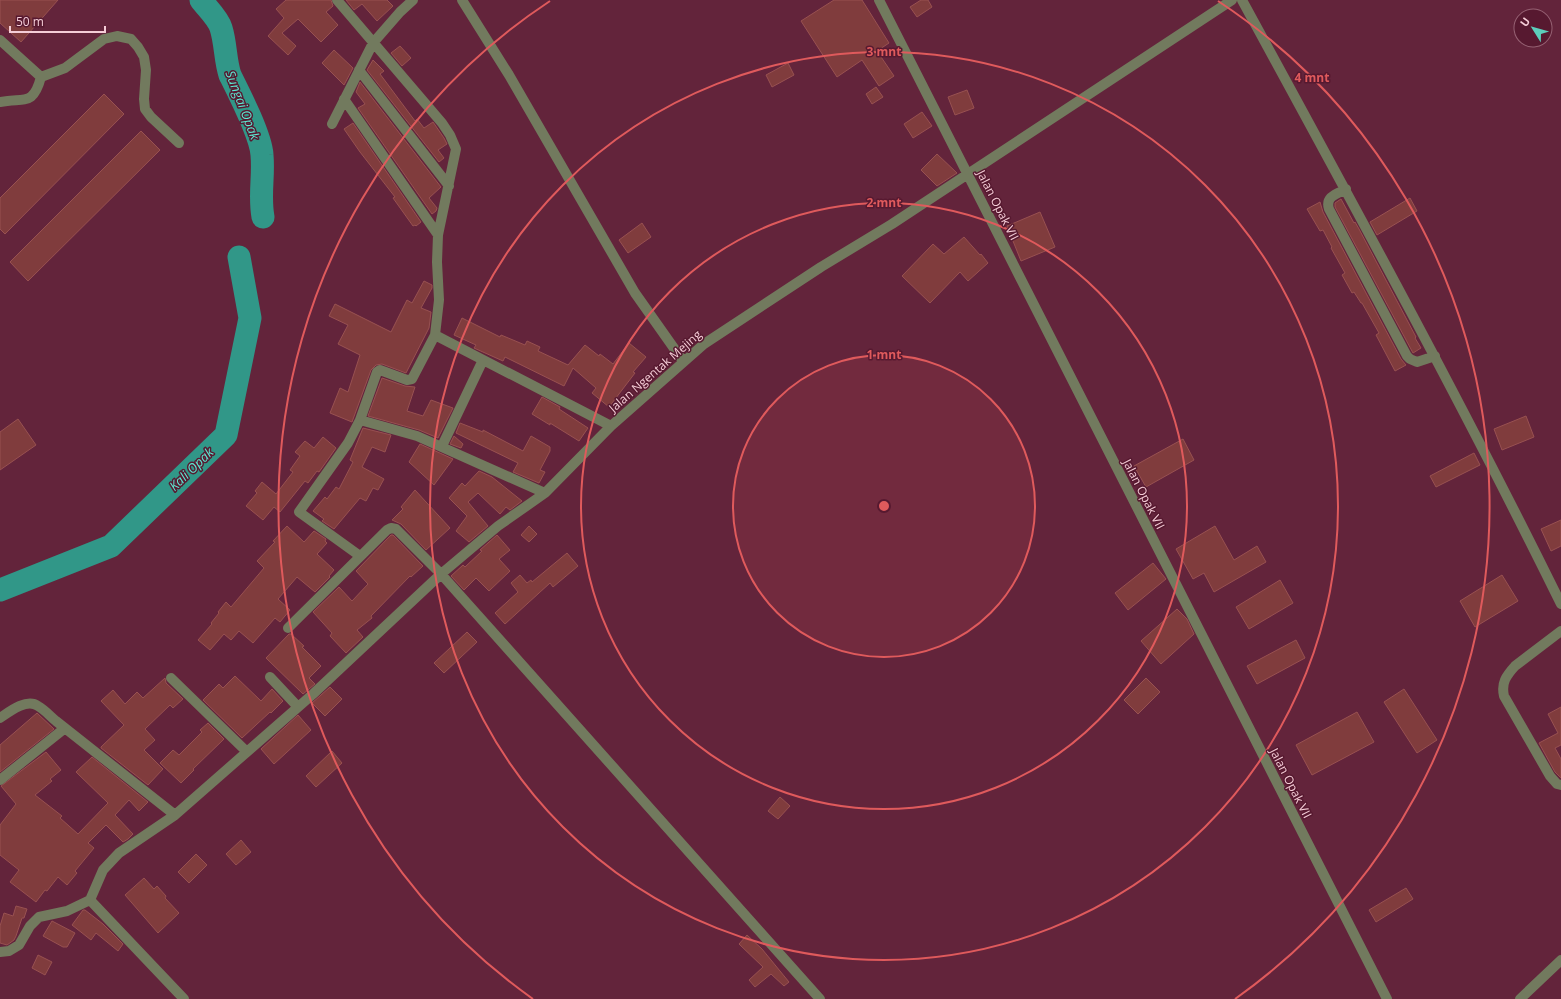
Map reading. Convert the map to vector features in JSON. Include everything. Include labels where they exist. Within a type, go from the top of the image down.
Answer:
[{"type":"street","points":[[336,0],[442,123],[450,135],[456,149],[438,235],[437,262],[439,300],[435,335],[412,379],[407,380],[380,370],[377,372],[360,420],[348,442],[299,512],[360,556]]},
{"type":"street","points":[[332,124],[373,43],[400,12],[413,0]]},
{"type":"street","points":[[462,0],[510,75],[635,293],[683,361]]},
{"type":"street","name":"Jalan Opak VII","points":[[879,0],[1387,999]]},
{"type":"street","name":"Jalan Ngentak Mejing","points":[[90,900],[103,870],[119,853],[175,815],[298,707],[441,574],[498,526],[545,493],[611,426],[704,344],[821,267],[892,224],[968,175],[1232,0]]},
{"type":"street","points":[[1242,0],[1346,189],[1435,356],[1499,479],[1561,604]]},
{"type":"street","points":[[41,77],[65,68],[104,39],[117,36],[131,39],[144,57],[146,70],[144,99],[145,109],[151,117],[179,144]]},
{"type":"street","points":[[0,40],[41,77]]},
{"type":"street","points":[[359,70],[448,186]]},
{"type":"street","points":[[0,102],[22,100],[31,97],[36,92],[41,77]]},
{"type":"street","points":[[344,99],[438,235]]},
{"type":"street","points":[[1346,189],[1333,195],[1328,200],[1328,209],[1407,356],[1417,362],[1435,356]]},
{"type":"street","points":[[435,335],[611,426]]},
{"type":"street","points":[[442,446],[483,360]]},
{"type":"street","points":[[360,420],[417,436],[545,493]]},
{"type":"street","points":[[288,628],[387,530],[394,528],[441,574],[820,999]]},
{"type":"street","points":[[1561,631],[1515,666],[1509,673],[1502,688],[1504,696],[1550,776],[1557,784],[1561,785]]},
{"type":"street","points":[[270,677],[298,707]]},
{"type":"street","points":[[172,678],[247,752]]},
{"type":"street","points":[[0,718],[12,710],[26,704],[37,705],[175,815]]},
{"type":"street","points":[[0,780],[65,728]]},
{"type":"street","points":[[0,952],[9,951],[18,945],[30,926],[39,917],[67,911],[90,900],[184,999]]},
{"type":"street","points":[[1523,998],[1561,960]]},
{"type":"building","points":[[0,0],[58,0],[21,42],[0,23]]},
{"type":"building","points":[[286,0],[331,0],[333,6],[326,12],[338,25],[321,42],[298,19],[282,33],[296,46],[288,55],[268,36],[284,18],[276,9]]},
{"type":"building","points":[[346,0],[387,0],[393,6],[377,21],[362,4],[354,10]]},
{"type":"building","points":[[834,0],[862,0],[889,43],[877,51],[894,76],[879,86],[862,60],[837,77],[801,21]]},
{"type":"building","points":[[921,0],[928,0],[932,7],[917,17],[910,7]]},
{"type":"building","points":[[400,46],[411,58],[402,66],[391,53]]},
{"type":"building","points":[[334,50],[353,68],[344,85],[322,63]]},
{"type":"building","points":[[373,60],[384,71],[380,74],[415,121],[417,119],[424,128],[433,122],[444,138],[447,144],[438,150],[444,158],[439,162],[367,70]]},
{"type":"building","points":[[788,63],[794,75],[772,87],[766,75]]},
{"type":"building","points":[[360,82],[441,187],[429,198],[437,208],[432,214],[358,108],[365,104],[356,92]]},
{"type":"building","points":[[876,87],[883,97],[872,104],[866,94]]},
{"type":"building","points":[[967,90],[974,108],[955,115],[948,97]]},
{"type":"building","points":[[104,94],[124,114],[5,234],[0,229],[0,198]]},
{"type":"building","points":[[922,112],[932,126],[913,138],[904,124]]},
{"type":"building","points":[[353,123],[421,222],[416,226],[413,226],[393,198],[395,197],[344,129]]},
{"type":"building","points":[[141,131],[160,150],[28,281],[10,262]]},
{"type":"building","points":[[937,154],[957,173],[937,186],[921,170]]},
{"type":"building","points":[[1410,198],[1417,211],[1377,235],[1370,222]]},
{"type":"building","points":[[1341,199],[1354,223],[1355,222],[1359,229],[1416,337],[1415,338],[1421,348],[1413,353],[1335,207],[1335,203]]},
{"type":"building","points":[[1320,202],[1323,212],[1401,359],[1406,365],[1395,371],[1376,335],[1379,333],[1362,303],[1354,292],[1352,293],[1342,275],[1345,273],[1323,230],[1320,231],[1307,209]]},
{"type":"building","points":[[1040,212],[1055,247],[1021,261],[1007,226]]},
{"type":"building","points":[[642,223],[651,237],[628,253],[619,240]]},
{"type":"building","points":[[964,237],[988,263],[968,281],[960,272],[930,303],[902,276],[933,244],[944,254]]},
{"type":"building","points":[[424,281],[432,285],[432,288],[421,308],[431,312],[429,328],[406,373],[382,364],[376,365],[371,370],[352,422],[330,413],[340,388],[348,392],[360,355],[338,344],[348,325],[329,316],[335,304],[391,332],[407,300],[412,303]]},
{"type":"building","points":[[462,318],[500,337],[501,335],[525,345],[527,341],[540,347],[538,351],[568,365],[585,345],[599,356],[600,354],[613,364],[629,343],[646,357],[633,372],[635,373],[609,407],[592,393],[596,388],[573,368],[564,386],[505,357],[503,361],[474,348],[476,345],[454,335]]},
{"type":"building","points":[[382,378],[405,386],[415,387],[407,411],[423,416],[431,400],[453,408],[438,438],[419,430],[368,416]]},
{"type":"building","points":[[542,397],[560,407],[559,409],[588,428],[579,441],[532,414]]},
{"type":"building","points":[[1526,416],[1534,437],[1502,450],[1494,429]]},
{"type":"building","points":[[18,419],[36,445],[0,470],[0,432]]},
{"type":"building","points":[[460,423],[483,432],[483,430],[523,451],[531,436],[550,447],[550,451],[540,470],[545,472],[539,483],[513,472],[518,463],[456,433]]},
{"type":"building","points":[[363,428],[391,435],[385,452],[372,447],[362,467],[384,479],[378,490],[373,488],[366,501],[360,498],[334,529],[322,521],[324,519],[313,511],[325,497],[327,499],[336,487],[339,489],[353,462],[350,460]]},
{"type":"building","points":[[454,436],[463,444],[461,448],[450,444]]},
{"type":"building","points":[[323,437],[336,448],[319,472],[317,471],[308,483],[305,481],[280,512],[274,507],[263,520],[246,506],[257,493],[255,491],[262,482],[276,494],[293,472],[290,470],[300,456],[295,452],[305,441],[314,448]]},
{"type":"building","points":[[1183,439],[1194,460],[1146,487],[1134,466]]},
{"type":"building","points":[[420,444],[453,459],[434,485],[409,462]]},
{"type":"building","points":[[1474,453],[1480,465],[1436,487],[1430,476]]},
{"type":"building","points":[[479,471],[492,477],[522,501],[510,510],[506,507],[500,514],[478,493],[468,502],[488,526],[469,542],[456,531],[467,516],[449,498],[462,483],[465,486]]},
{"type":"building","points":[[415,490],[450,528],[426,550],[401,524],[392,520],[403,509],[401,507]]},
{"type":"building","points":[[1561,520],[1561,546],[1551,551],[1541,529]]},
{"type":"building","points":[[287,526],[304,542],[314,531],[326,539],[325,541],[327,543],[317,554],[334,570],[329,576],[330,577],[315,592],[297,577],[278,599],[290,610],[280,622],[275,618],[253,643],[239,631],[231,640],[224,634],[210,650],[198,640],[212,624],[211,623],[219,613],[218,612],[226,602],[231,607],[264,568],[257,561],[275,542],[273,541]]},
{"type":"building","points":[[529,526],[537,534],[529,542],[521,535]]},
{"type":"building","points":[[1215,526],[1234,560],[1257,546],[1266,562],[1214,592],[1204,573],[1193,579],[1176,549]]},
{"type":"building","points":[[391,535],[393,535],[423,566],[411,577],[410,576],[371,616],[372,618],[357,630],[363,637],[346,653],[330,636],[332,633],[313,612],[339,587],[352,601],[368,584],[356,571]]},
{"type":"building","points":[[497,535],[510,550],[499,559],[510,571],[489,591],[476,578],[464,590],[451,576],[463,565],[465,567],[482,551],[480,550]]},
{"type":"building","points":[[567,553],[578,566],[553,587],[550,583],[505,624],[495,613],[518,592],[511,583],[520,575],[527,583],[531,580],[532,582]]},
{"type":"building","points":[[1153,563],[1166,579],[1128,610],[1115,593]]},
{"type":"building","points":[[1502,575],[1518,601],[1475,627],[1460,601]]},
{"type":"building","points":[[1280,580],[1293,603],[1249,629],[1236,607]]},
{"type":"building","points":[[1177,609],[1187,619],[1194,634],[1161,664],[1141,641]]},
{"type":"building","points":[[467,632],[477,642],[444,673],[434,663]]},
{"type":"building","points":[[289,634],[291,634],[304,646],[302,647],[321,666],[309,678],[315,684],[303,694],[266,658]]},
{"type":"building","points":[[1296,640],[1305,658],[1257,684],[1247,666]]},
{"type":"building","points":[[235,676],[261,701],[272,689],[283,701],[242,738],[203,700],[219,684],[223,688]]},
{"type":"building","points":[[165,678],[166,683],[183,699],[173,708],[170,705],[145,729],[155,740],[144,750],[163,769],[148,785],[101,748],[124,725],[101,701],[113,690],[125,704],[137,692],[143,698]]},
{"type":"building","points":[[1146,678],[1160,692],[1138,714],[1124,700]]},
{"type":"building","points":[[330,687],[342,699],[325,716],[312,703]]},
{"type":"building","points":[[1404,689],[1437,740],[1417,753],[1384,702]]},
{"type":"building","points":[[1561,707],[1561,745],[1555,748],[1561,759],[1561,778],[1555,772],[1539,743],[1558,733],[1548,714]]},
{"type":"building","points":[[1357,712],[1374,742],[1312,775],[1296,745]]},
{"type":"building","points":[[37,713],[54,729],[0,772],[0,745]]},
{"type":"building","points":[[298,715],[311,730],[274,764],[261,749]]},
{"type":"building","points":[[208,723],[224,739],[193,769],[194,770],[181,783],[160,763],[173,750],[179,755],[202,732],[200,730]]},
{"type":"building","points":[[332,751],[342,763],[316,787],[306,776]]},
{"type":"building","points":[[46,752],[61,770],[50,779],[52,781],[35,795],[62,816],[60,818],[78,834],[108,803],[76,772],[92,757],[148,802],[139,811],[129,800],[115,815],[133,834],[128,839],[123,842],[106,825],[88,843],[94,848],[75,871],[77,873],[67,885],[58,877],[36,902],[10,882],[19,870],[0,855],[0,825],[16,804],[1,786]]},
{"type":"building","points":[[780,797],[790,806],[778,819],[768,811]]},
{"type":"building","points":[[241,840],[251,852],[236,865],[226,854]]},
{"type":"building","points":[[196,854],[207,865],[189,883],[178,872]]},
{"type":"building","points":[[144,878],[154,889],[157,886],[166,896],[165,898],[179,913],[158,933],[125,895]]},
{"type":"building","points":[[1406,888],[1413,899],[1376,922],[1369,910]]},
{"type":"building","points":[[16,906],[27,909],[24,918],[22,918],[14,940],[7,945],[0,943],[0,926],[4,913],[13,916]]},
{"type":"building","points":[[83,910],[103,924],[123,944],[118,951],[96,933],[91,940],[72,925]]},
{"type":"building","points":[[52,921],[75,933],[67,947],[63,947],[43,936]]},
{"type":"building","points":[[747,935],[762,949],[789,982],[784,986],[771,974],[755,987],[749,980],[763,967],[739,944]]},
{"type":"building","points":[[38,955],[52,962],[45,975],[32,968]]},
{"type":"waterway","name":"Sungai Opak","points":[[201,0],[220,24],[230,75],[249,115],[261,147],[261,201],[263,217]]},
{"type":"waterway","name":"Kali Opak","points":[[0,590],[111,546],[226,435],[250,318],[239,257]]}]
